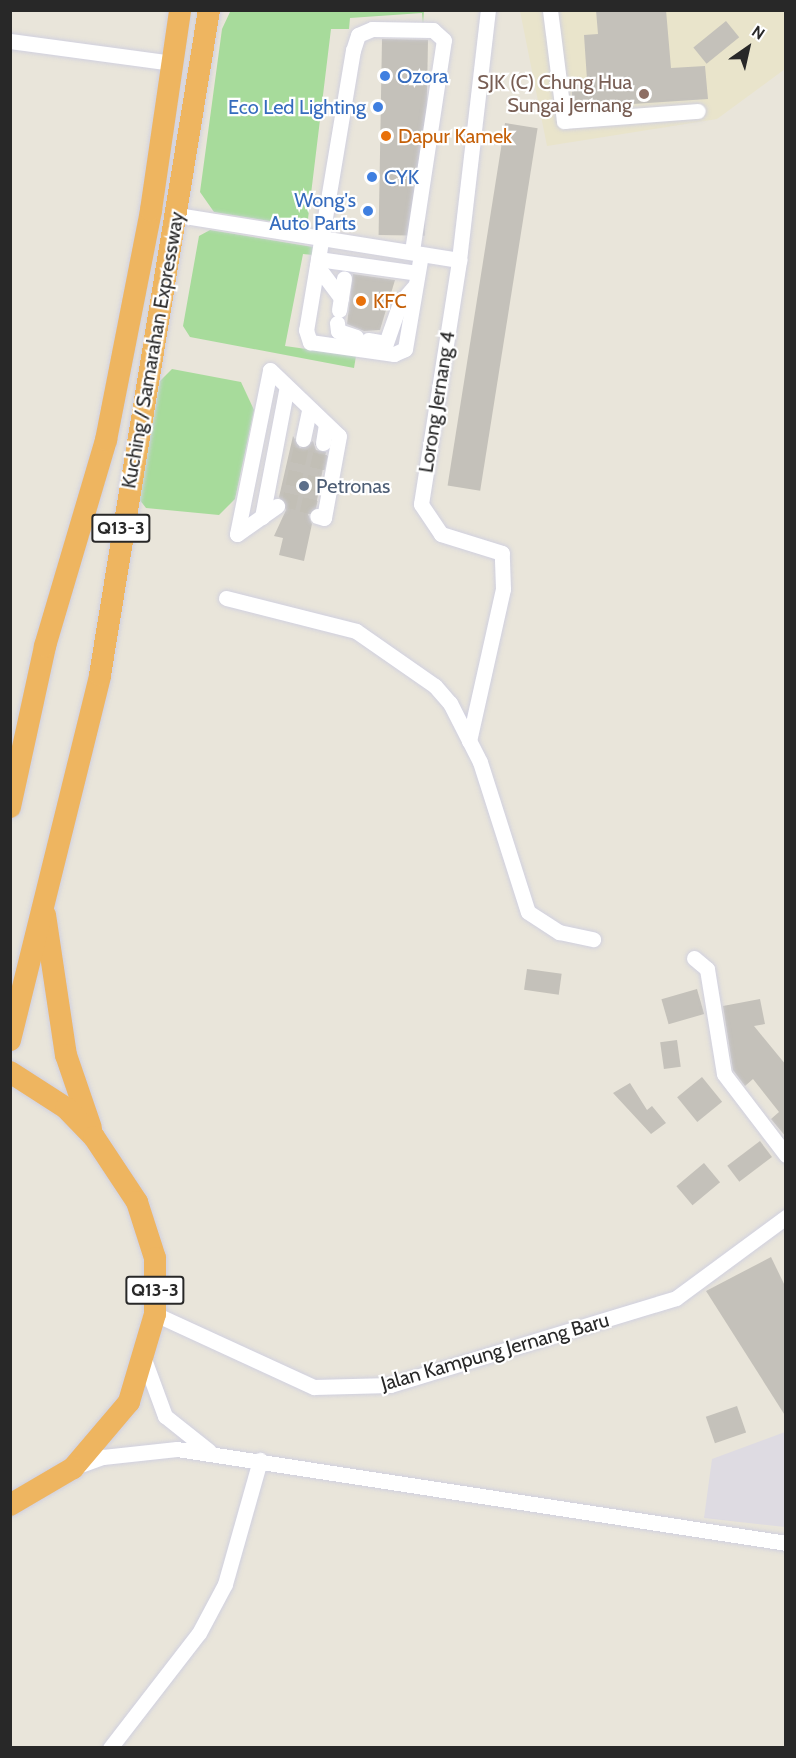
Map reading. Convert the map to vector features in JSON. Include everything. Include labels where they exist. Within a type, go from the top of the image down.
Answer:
[{"type":"highway","name":"Kuching / Samarahan Expressway","points":[[10,807],[45,646],[106,440],[173,63],[180,10]]},
{"type":"highway","name":"Kuching / Samarahan Expressway","points":[[10,1040],[100,675],[178,215],[208,10]]},
{"type":"highway","points":[[44,904],[66,1055],[94,1137]]},
{"type":"highway","name":"Q13-3","points":[[10,1072],[66,1108],[94,1137],[137,1202],[155,1258],[155,1314],[144,1359],[129,1402],[73,1468],[10,1505]]},
{"type":"street","name":"Lorong Jernang 4","points":[[469,741],[503,589],[502,553],[441,534],[421,504],[459,260],[488,10]]},
{"type":"street","points":[[554,13],[564,121],[698,111]]},
{"type":"street","points":[[372,29],[433,30],[444,40],[444,57],[417,252],[416,280],[400,352],[310,342],[306,330],[321,240],[358,34],[372,29]]},
{"type":"street","points":[[10,41],[173,63]]},
{"type":"street","points":[[178,215],[321,240],[417,252],[459,260]]},
{"type":"street","points":[[318,262],[346,269],[416,280]]},
{"type":"street","points":[[318,262],[339,310]]},
{"type":"street","points":[[346,269],[338,332],[386,343],[400,303],[416,280]]},
{"type":"street","points":[[277,506],[237,534],[270,370],[286,390],[339,436],[324,518],[317,516]]},
{"type":"street","points":[[262,517],[286,390]]},
{"type":"street","points":[[303,439],[309,410]]},
{"type":"street","points":[[323,443],[326,425]]},
{"type":"street","points":[[226,598],[356,631],[443,694],[469,741],[528,912],[559,932],[593,939]]},
{"type":"street","points":[[694,958],[707,969],[724,1074],[786,1155]]},
{"type":"street","name":"Jalan Kampung Jernang Baru","points":[[155,1314],[314,1387],[390,1385],[676,1298],[783,1225]]},
{"type":"street","points":[[144,1359],[165,1416],[174,1429],[214,1454]]},
{"type":"street","points":[[73,1468],[145,1450],[214,1454],[786,1543]]},
{"type":"street","points":[[110,1748],[199,1633],[225,1584],[260,1460]]},
{"type":"shaded area","name":"SJK (C) Chung Hua Sungai Jernang","points":[[520,11],[785,11],[785,69],[717,119],[547,146]]},
{"type":"shaded area","points":[[785,1432],[785,1527],[704,1518],[712,1459]]},
{"type":"green space","points":[[424,11],[423,24],[422,13],[350,18],[349,29],[331,29],[307,227],[214,212],[200,192],[222,29],[230,12]]},
{"type":"green space","points":[[210,230],[313,247],[313,255],[303,254],[285,346],[356,356],[354,368],[190,337],[183,326],[199,236]]},
{"type":"green space","points":[[172,369],[241,382],[254,410],[235,499],[219,515],[146,508],[139,499],[160,381]]},
{"type":"building","points":[[596,10],[666,10],[671,68],[705,66],[708,99],[573,108],[571,81],[587,80],[584,35],[598,34]]},
{"type":"building","points":[[726,21],[739,37],[707,64],[693,47]]},
{"type":"building","points":[[382,39],[428,40],[425,236],[379,235]]},
{"type":"building","points":[[505,123],[538,128],[480,491],[448,485]]},
{"type":"building","points":[[353,274],[395,280],[380,330],[364,331],[347,324]]},
{"type":"building","points":[[293,436],[300,448],[313,441],[316,450],[326,452],[316,506],[308,514],[312,524],[304,561],[279,555],[283,538],[274,536],[286,510],[279,497]]},
{"type":"building","points":[[527,969],[562,974],[559,995],[524,990]]},
{"type":"building","points":[[697,989],[704,1014],[669,1024],[661,999]]},
{"type":"building","points":[[760,999],[765,1024],[754,1026],[786,1065],[786,1137],[771,1119],[779,1112],[753,1079],[745,1086],[733,1070],[723,1006]]},
{"type":"building","points":[[677,1040],[681,1067],[664,1069],[660,1042]]},
{"type":"building","points":[[702,1077],[722,1102],[697,1122],[677,1097]]},
{"type":"building","points":[[630,1083],[647,1110],[652,1106],[666,1123],[651,1134],[613,1093]]},
{"type":"building","points":[[760,1141],[772,1157],[739,1182],[727,1166]]},
{"type":"building","points":[[704,1163],[720,1182],[692,1205],[676,1186]]},
{"type":"building","points":[[771,1257],[786,1288],[786,1417],[706,1291]]},
{"type":"building","points":[[737,1406],[746,1432],[715,1443],[706,1417]]},
{"type":"tunnel","points":[[288,508],[303,439]]},
{"type":"tunnel","points":[[307,513],[323,443]]},
{"type":"place","name":"Ozora","points":[[385,76]]},
{"type":"place","name":"SJK (C) Chung Hua Sungai Jernang","points":[[644,94]]},
{"type":"place","name":"Eco Led Lighting","points":[[378,107]]},
{"type":"place","name":"Dapur Kamek","points":[[386,136]]},
{"type":"place","name":"CYK","points":[[372,177]]},
{"type":"place","name":"Wong's Auto Parts","points":[[368,211]]},
{"type":"place","name":"KFC","points":[[361,301]]},
{"type":"place","name":"Petronas","points":[[304,486]]}]
